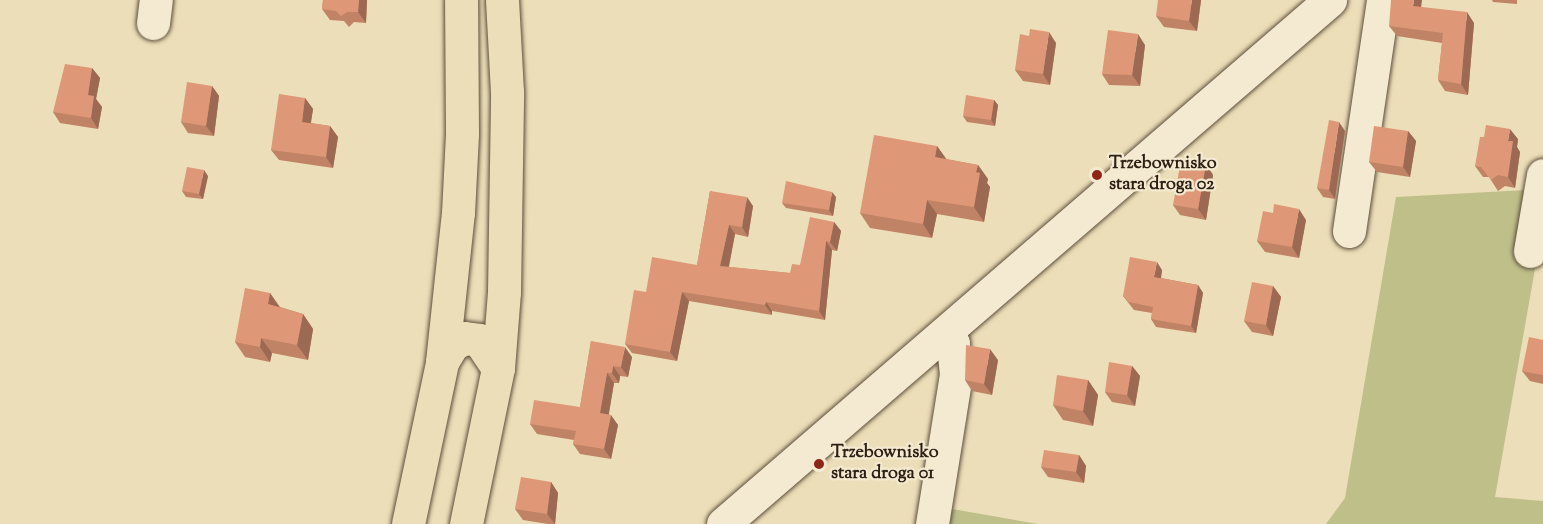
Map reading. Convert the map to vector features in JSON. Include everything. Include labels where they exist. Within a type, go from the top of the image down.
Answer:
[{"type":"main road","points":[[408,524],[442,362],[462,133],[461,0]]},
{"type":"main road","points":[[466,524],[498,368],[507,204],[502,0]]},
{"type":"main road","points":[[442,362],[453,344],[465,338],[479,340],[498,368]]},
{"type":"street","points":[[723,524],[945,335],[1219,92],[1330,0]]},
{"type":"street","points":[[1349,231],[1383,0]]},
{"type":"street","points":[[1530,251],[1543,175]]},
{"type":"street","points":[[932,524],[957,374],[953,343],[945,335]]},
{"type":"green space","points":[[1543,189],[1543,223],[1495,497],[1543,501],[1543,524],[1326,524],[1345,498],[1396,197]]},
{"type":"green space","points":[[941,507],[1038,524],[938,524]]},
{"type":"building","points":[[323,0],[359,0],[358,12],[347,12],[341,16],[336,11],[322,9]]},
{"type":"building","points":[[1158,0],[1192,0],[1189,21],[1156,16]]},
{"type":"building","points":[[1391,0],[1414,0],[1413,6],[1467,12],[1461,84],[1438,80],[1443,33],[1389,26]]},
{"type":"building","points":[[1030,29],[1049,32],[1043,74],[1015,70],[1020,34],[1029,36]]},
{"type":"building","points":[[1108,30],[1138,34],[1132,75],[1102,74]]},
{"type":"building","points":[[65,64],[92,68],[88,95],[94,96],[91,118],[53,112]]},
{"type":"building","points":[[187,82],[212,86],[206,126],[181,122]]},
{"type":"building","points":[[279,94],[305,98],[302,122],[330,126],[326,157],[271,150]]},
{"type":"building","points":[[966,95],[994,100],[991,120],[963,116]]},
{"type":"building","points":[[1329,120],[1339,122],[1329,190],[1317,188]]},
{"type":"building","points":[[1486,125],[1510,129],[1508,141],[1513,141],[1508,177],[1498,175],[1491,180],[1481,167],[1475,166],[1480,137],[1484,137]]},
{"type":"building","points":[[1374,126],[1408,131],[1403,167],[1369,162]]},
{"type":"building","points":[[874,135],[937,146],[935,157],[978,165],[976,172],[980,173],[974,207],[927,200],[923,224],[860,213]]},
{"type":"building","points":[[1181,160],[1206,164],[1198,209],[1173,205]]},
{"type":"building","points":[[187,167],[204,170],[199,194],[182,191]]},
{"type":"building","points":[[786,181],[832,192],[829,210],[782,203]]},
{"type":"building","points":[[710,191],[747,197],[742,227],[729,225],[720,266],[790,273],[792,264],[800,265],[810,217],[834,222],[830,242],[826,241],[819,311],[682,292],[670,352],[625,344],[634,290],[646,292],[652,257],[697,265]]},
{"type":"building","points":[[1274,204],[1299,209],[1292,247],[1257,241],[1263,211],[1273,213]]},
{"type":"building","points":[[1130,257],[1157,262],[1154,277],[1198,285],[1191,326],[1151,319],[1153,307],[1129,302],[1123,296]]},
{"type":"building","points":[[1252,282],[1273,286],[1266,325],[1244,321]]},
{"type":"building","points":[[245,288],[270,293],[268,304],[303,314],[297,345],[261,338],[260,347],[235,342]]},
{"type":"building","points":[[1529,337],[1543,340],[1543,375],[1522,371]]},
{"type":"building","points":[[591,341],[625,347],[621,367],[613,366],[612,373],[607,373],[600,413],[611,415],[604,449],[573,444],[576,431],[530,424],[534,400],[580,407]]},
{"type":"building","points":[[966,345],[990,349],[984,384],[965,380]]},
{"type":"building","points":[[1109,362],[1132,366],[1127,395],[1105,392]]},
{"type":"building","points":[[1057,375],[1088,380],[1083,411],[1053,405]]},
{"type":"building","points":[[1044,450],[1079,455],[1076,472],[1041,467]]},
{"type":"building","points":[[521,477],[551,482],[547,514],[515,509]]},
{"type":"place","name":"Trzebownisko stara droga 02","points":[[1097,175]]},
{"type":"place","name":"Trzebownisko stara droga 01","points":[[819,464]]}]
